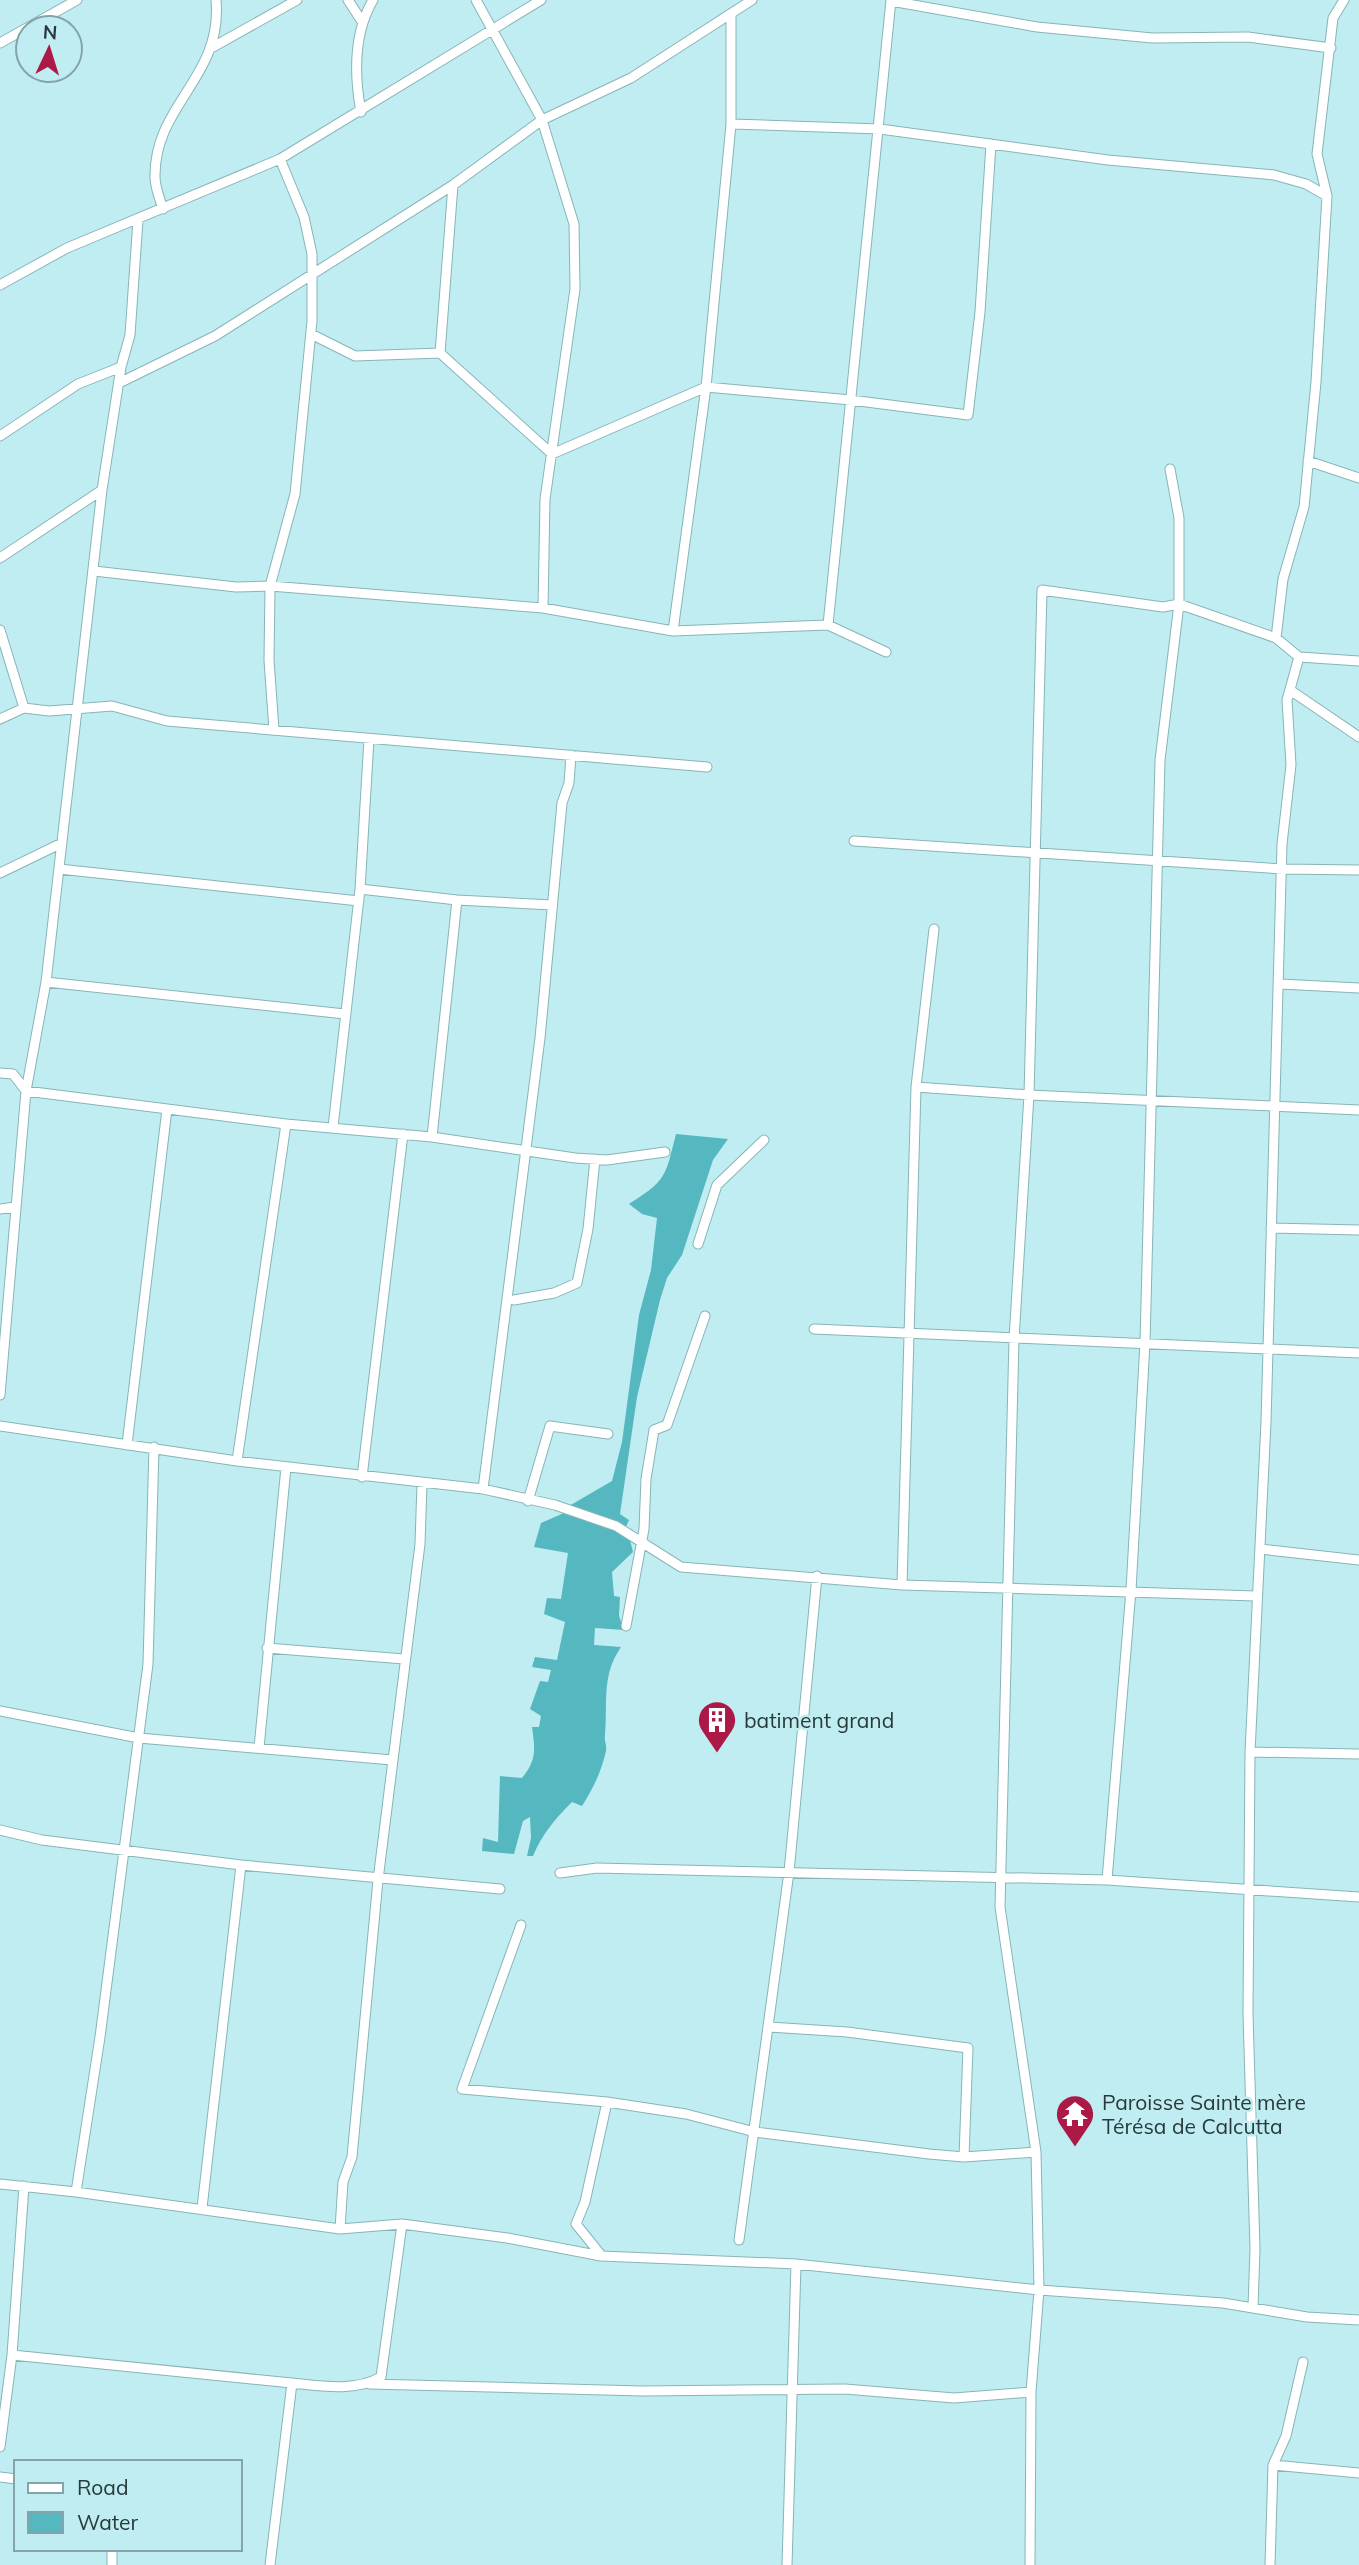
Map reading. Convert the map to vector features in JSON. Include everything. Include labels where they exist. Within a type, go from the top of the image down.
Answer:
[{"type":"street","points":[[0,43],[77,0]]},
{"type":"street","points":[[163,209],[155,181],[156,159],[165,125],[213,47],[216,0]]},
{"type":"street","points":[[213,47],[297,0]]},
{"type":"street","points":[[348,0],[361,20]]},
{"type":"street","points":[[361,112],[357,56],[361,20],[373,0]]},
{"type":"street","points":[[476,0],[542,120],[559,165],[574,224],[575,289],[545,499],[543,608]]},
{"type":"street","points":[[0,285],[67,248],[280,159],[541,0]]},
{"type":"street","points":[[119,383],[215,336],[453,185],[542,120],[631,78],[752,0]]},
{"type":"street","points":[[1276,638],[1283,579],[1304,507],[1317,368],[1327,196],[1317,154],[1332,48],[1333,18],[1345,0]]},
{"type":"street","points":[[828,625],[891,1],[1037,27],[1152,38],[1248,37],[1332,48]]},
{"type":"street","points":[[673,631],[706,387],[731,124],[731,13]]},
{"type":"street","points":[[731,124],[880,129],[1108,160],[1274,175],[1306,184],[1327,196]]},
{"type":"street","points":[[552,454],[706,387],[851,400],[968,415],[980,312],[991,144]]},
{"type":"street","points":[[274,730],[269,660],[270,586],[295,494],[312,334],[312,254],[304,218],[280,159]]},
{"type":"street","points":[[440,353],[453,185]]},
{"type":"street","points":[[0,1395],[26,1091],[47,982],[102,490],[121,367],[130,335],[138,220]]},
{"type":"street","points":[[312,334],[355,356],[440,353],[552,454]]},
{"type":"street","points":[[0,436],[78,384],[121,367]]},
{"type":"street","points":[[1308,461],[1359,478]]},
{"type":"street","points":[[1107,1880],[1131,1590],[1145,1343],[1160,862],[1160,760],[1179,604],[1179,518],[1170,469]]},
{"type":"street","points":[[0,558],[102,490]]},
{"type":"street","points":[[94,571],[236,587],[270,586],[543,608],[673,631],[828,625],[886,652]]},
{"type":"street","points":[[1030,2565],[1031,2392],[1039,2290],[1036,2152],[1000,1907],[1010,1587],[1014,1339],[1029,1095],[1042,590],[1163,607],[1179,604],[1276,638],[1299,657],[1359,661]]},
{"type":"street","points":[[0,630],[24,708]]},
{"type":"street","points":[[1253,2306],[1255,2249],[1248,1889],[1250,1752],[1280,984],[1282,844],[1291,765],[1287,700],[1299,657]]},
{"type":"street","points":[[1290,690],[1359,737]]},
{"type":"street","points":[[0,719],[24,708],[49,711],[111,706],[167,721],[707,767]]},
{"type":"street","points":[[333,1127],[359,901],[369,739]]},
{"type":"street","points":[[483,1489],[526,1153],[562,803],[569,783],[572,755]]},
{"type":"street","points":[[854,841],[1160,862],[1359,870]]},
{"type":"street","points":[[0,873],[62,843]]},
{"type":"street","points":[[60,869],[359,901]]},
{"type":"street","points":[[360,889],[457,900],[552,905]]},
{"type":"street","points":[[432,1137],[457,900]]},
{"type":"street","points":[[902,1585],[916,1087],[934,929]]},
{"type":"street","points":[[47,982],[345,1014]]},
{"type":"street","points":[[1280,984],[1359,988]]},
{"type":"street","points":[[0,1073],[13,1074],[26,1091],[286,1124],[432,1137],[526,1153],[595,1160],[665,1152]]},
{"type":"street","points":[[916,1087],[1029,1095],[1359,1110]]},
{"type":"street","points":[[127,1445],[167,1109]]},
{"type":"street","points":[[237,1461],[286,1124]]},
{"type":"street","points":[[362,1477],[403,1134]]},
{"type":"street","points":[[698,1244],[717,1185],[764,1140]]},
{"type":"street","points":[[514,1300],[554,1293],[577,1283],[588,1229],[595,1160]]},
{"type":"street","points":[[0,1209],[15,1207]]},
{"type":"street","points":[[1271,1228],[1359,1230]]},
{"type":"street","points":[[626,1626],[642,1542],[653,1430],[667,1425],[705,1316]]},
{"type":"street","points":[[814,1329],[1359,1353]]},
{"type":"street","points":[[0,1426],[237,1461],[483,1489],[589,1516],[616,1526],[681,1567],[902,1585],[1131,1590],[1256,1596]]},
{"type":"street","points":[[528,1500],[550,1426],[608,1434]]},
{"type":"street","points":[[76,2192],[139,1738],[148,1653],[154,1447]]},
{"type":"street","points":[[259,1748],[286,1467]]},
{"type":"street","points":[[340,2229],[343,2182],[352,2157],[378,1880],[420,1544],[422,1484]]},
{"type":"street","points":[[1260,1549],[1359,1560]]},
{"type":"street","points":[[739,2240],[789,1872],[817,1576]]},
{"type":"street","points":[[267,1648],[404,1659]]},
{"type":"street","points":[[0,1711],[139,1738],[392,1760]]},
{"type":"street","points":[[1250,1752],[1359,1754]]},
{"type":"street","points":[[0,1830],[42,1840],[241,1865],[378,1880],[500,1889]]},
{"type":"street","points":[[202,2208],[241,1865]]},
{"type":"street","points":[[560,1873],[597,1868],[1107,1880],[1359,1897]]},
{"type":"street","points":[[521,1925],[462,2089],[607,2102],[686,2114],[755,2133],[964,2157],[1036,2152]]},
{"type":"street","points":[[769,2027],[847,2032],[968,2048],[964,2157]]},
{"type":"street","points":[[601,2256],[576,2224],[585,2203],[607,2102]]},
{"type":"street","points":[[0,2184],[202,2208],[340,2229],[402,2224],[507,2238],[601,2256],[796,2264],[1039,2290],[1253,2306],[1307,2317],[1359,2320]]},
{"type":"street","points":[[0,2446],[12,2355],[24,2186]]},
{"type":"street","points":[[369,2384],[381,2377],[402,2224]]},
{"type":"street","points":[[787,2565],[796,2264]]},
{"type":"street","points":[[12,2355],[292,2383],[348,2386],[369,2384],[642,2390],[792,2388],[954,2398],[1031,2392]]},
{"type":"street","points":[[1270,2565],[1273,2465],[1286,2436],[1303,2362]]},
{"type":"street","points":[[270,2565],[292,2383]]},
{"type":"street","points":[[1273,2465],[1359,2473]]},
{"type":"water","points":[[676,1134],[728,1139],[713,1160],[682,1255],[667,1278],[660,1300],[637,1397],[620,1514],[629,1520],[625,1529],[606,1518],[569,1506],[612,1481],[622,1442],[639,1315],[651,1270],[657,1218],[642,1214],[629,1204],[651,1189],[663,1176]]},
{"type":"water","points":[[564,1513],[605,1523],[630,1540],[633,1552],[612,1572],[614,1596],[620,1597],[619,1616],[624,1630],[595,1628],[594,1645],[621,1647],[610,1668],[608,1679],[606,1751],[597,1779],[582,1806],[572,1802],[566,1808],[545,1834],[533,1856],[527,1856],[531,1838],[530,1817],[523,1821],[514,1854],[482,1851],[483,1838],[498,1842],[500,1776],[522,1778],[533,1760],[532,1727],[539,1727],[541,1716],[530,1709],[540,1681],[548,1682],[551,1670],[532,1667],[535,1657],[557,1660],[565,1622],[544,1614],[547,1598],[561,1599],[568,1553],[534,1547],[541,1523]]},
{"type":"place","name":"batiment grand","points":[[717,1754]]},
{"type":"place","name":"Paroisse Sainte mère Térésa de Calcutta","points":[[1075,2148]]}]
